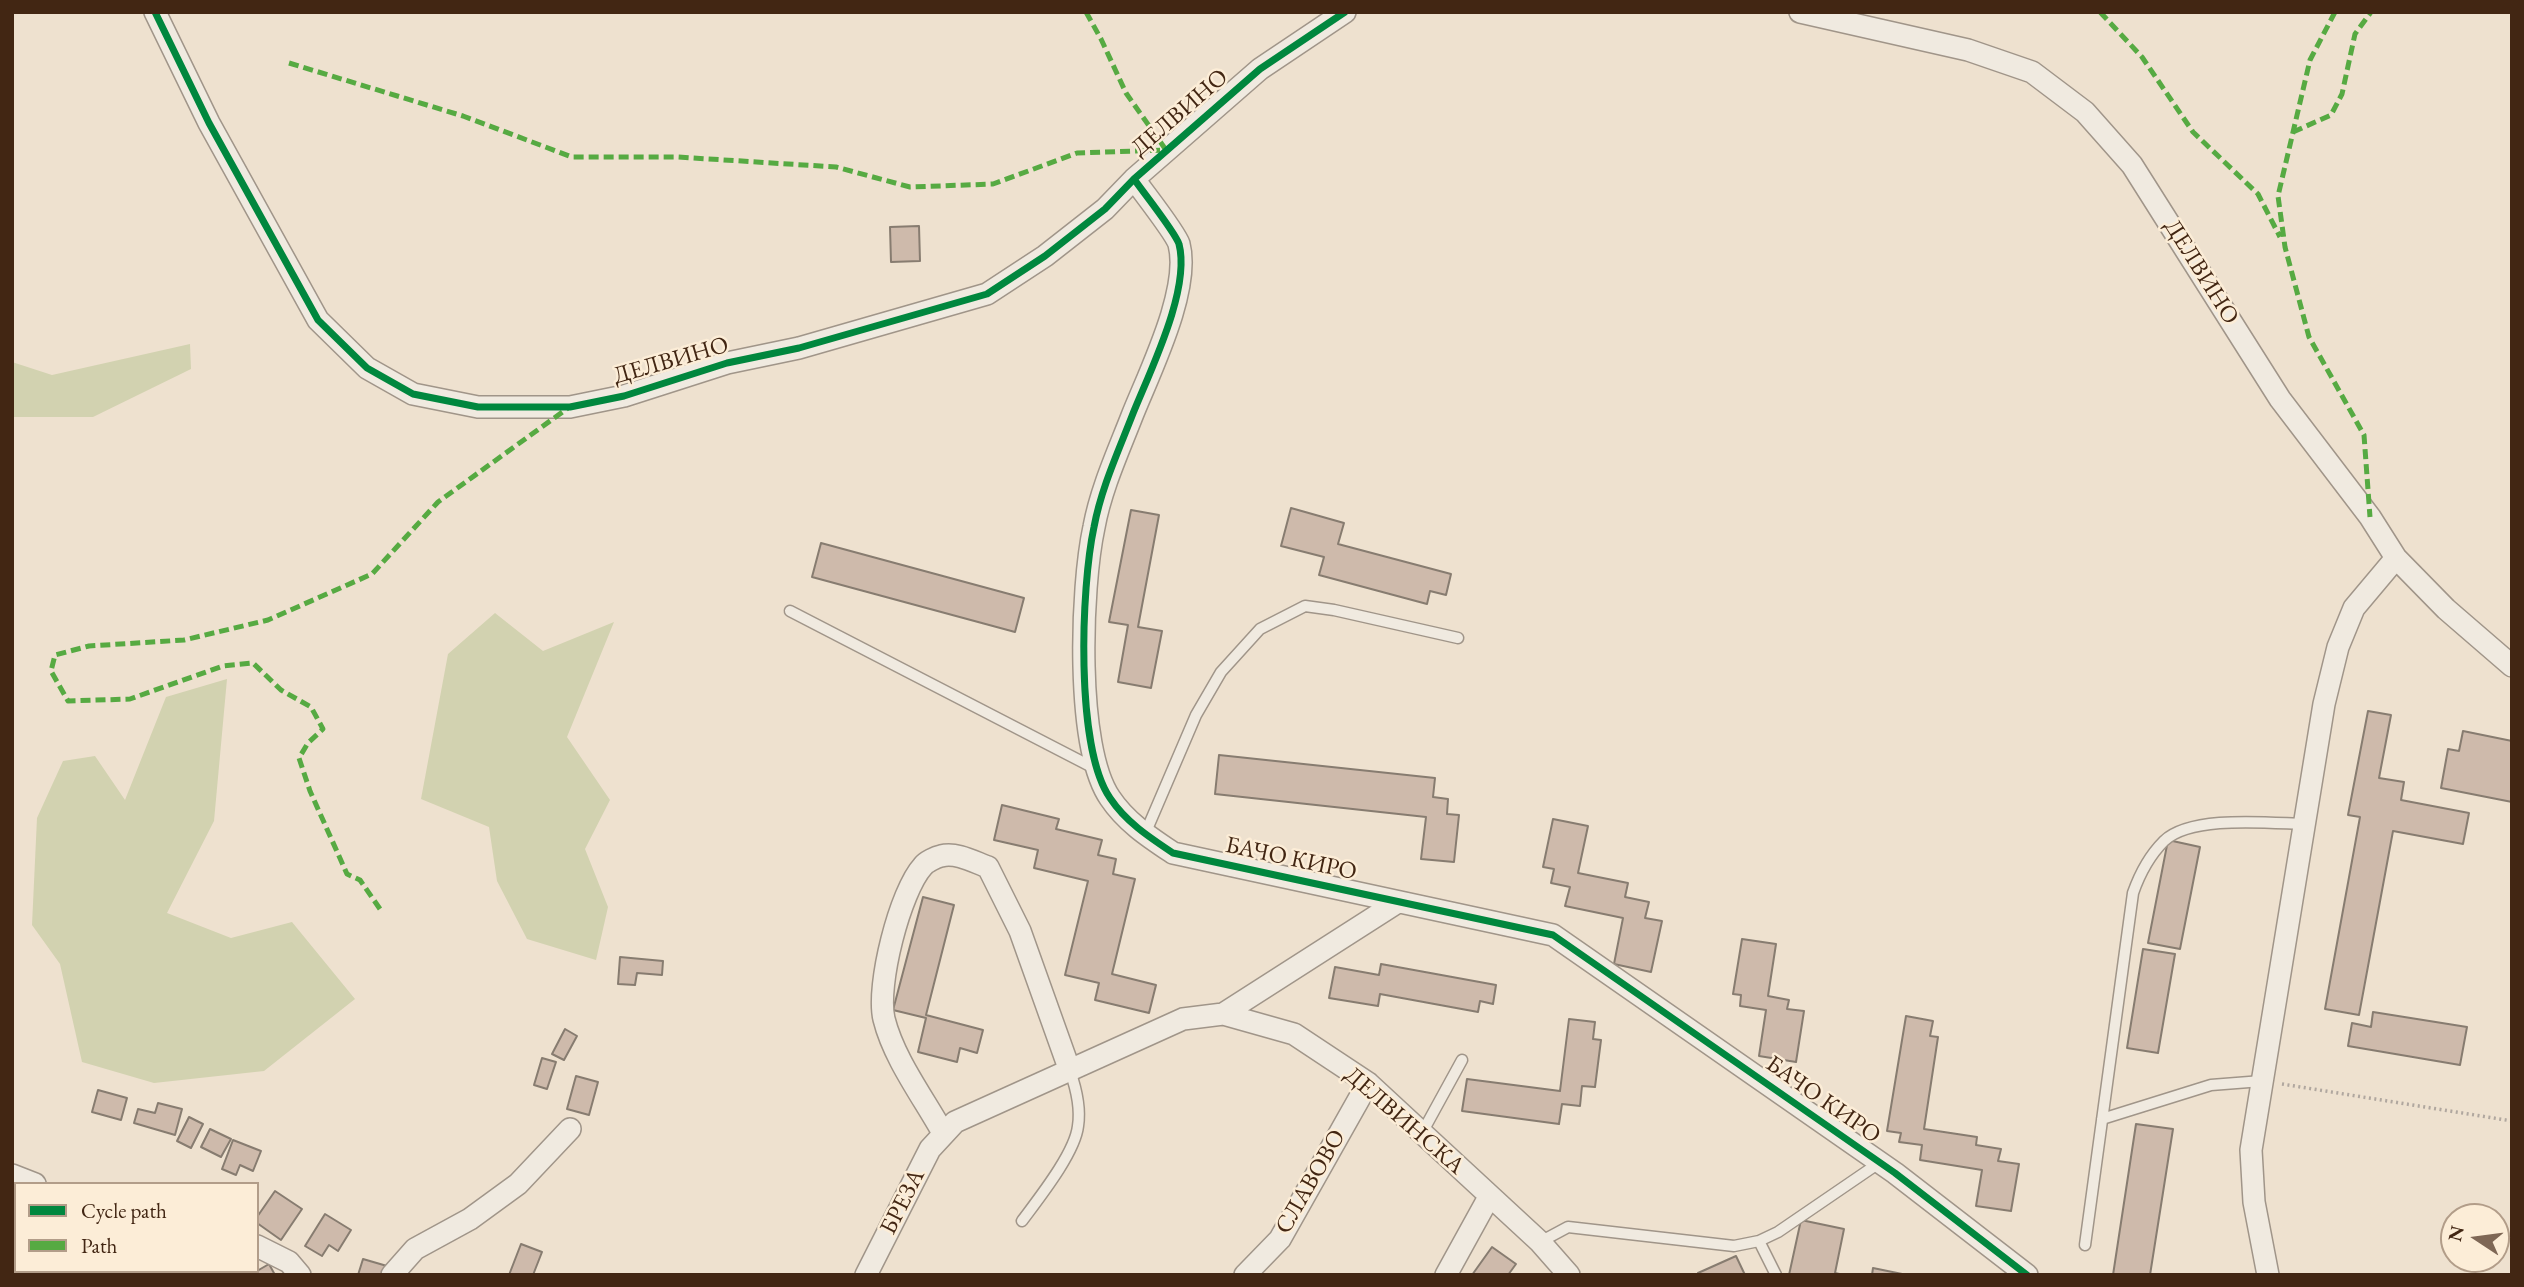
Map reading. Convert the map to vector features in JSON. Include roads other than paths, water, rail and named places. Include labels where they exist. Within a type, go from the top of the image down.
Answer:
[{"type":"street","name":"ДЕЛВИНО","points":[[155,12],[209,123],[318,320],[367,368],[413,394],[478,407],[570,407],[625,396],[727,363],[822,341],[987,294],[1045,256],[1095,217],[1134,179],[1260,69],[1345,12]]},
{"type":"street","name":"ДЕЛВИНО","points":[[1800,12],[1968,50],[2032,72],[2085,112],[2132,165],[2280,399],[2370,517],[2396,558],[2446,609],[2512,666]]},
{"type":"street","name":"БАЧО КИРО","points":[[1134,179],[1179,243],[1181,278],[1174,309],[1112,467],[1094,525],[1084,586],[1086,708],[1094,768],[1109,798],[1135,828],[1174,853],[1553,935],[1879,1163],[2026,1275]]},
{"type":"street","points":[[2268,1275],[2253,1202],[2251,1150],[2324,704],[2337,647],[2354,608],[2396,558]]},
{"type":"street","points":[[943,1133],[898,1053],[884,1019],[881,994],[897,917],[924,864],[942,856],[962,857],[988,867],[1020,930],[1070,1071]]},
{"type":"street","points":[[1223,1014],[1398,902]]},
{"type":"street","name":"ДЕЛВИНСКА","points":[[943,1133],[955,1122],[1183,1019],[1223,1014],[1294,1034],[1368,1083],[1539,1242],[1569,1275]]},
{"type":"street","name":"СЛАВОВО","points":[[1245,1275],[1280,1239],[1368,1083]]},
{"type":"street","points":[[392,1275],[415,1249],[470,1219],[518,1184],[570,1129]]},
{"type":"street","name":"БРЕЗА","points":[[871,1273],[930,1149],[943,1133]]},
{"type":"street","points":[[12,1175],[30,1182]]},
{"type":"street","points":[[1446,1275],[1489,1197]]},
{"type":"street","points":[[259,1247],[289,1262],[300,1275]]},
{"type":"lane","points":[[1145,834],[1196,715],[1221,672],[1260,629],[1306,606],[1458,638]]},
{"type":"lane","points":[[790,611],[1094,768]]},
{"type":"lane","points":[[2085,1245],[2133,892],[2141,870],[2166,839],[2194,826],[2239,823],[2304,824]]},
{"type":"lane","points":[[1422,1133],[1462,1060]]},
{"type":"lane","points":[[1022,1221],[1059,1170],[1078,1127],[1077,1091],[1070,1071]]},
{"type":"lane","points":[[2102,1119],[2211,1085],[2262,1081]]},
{"type":"lane","points":[[1539,1242],[1568,1227],[1734,1246],[1759,1241],[1778,1232],[1879,1163]]},
{"type":"lane","points":[[1759,1241],[1776,1275]]}]
